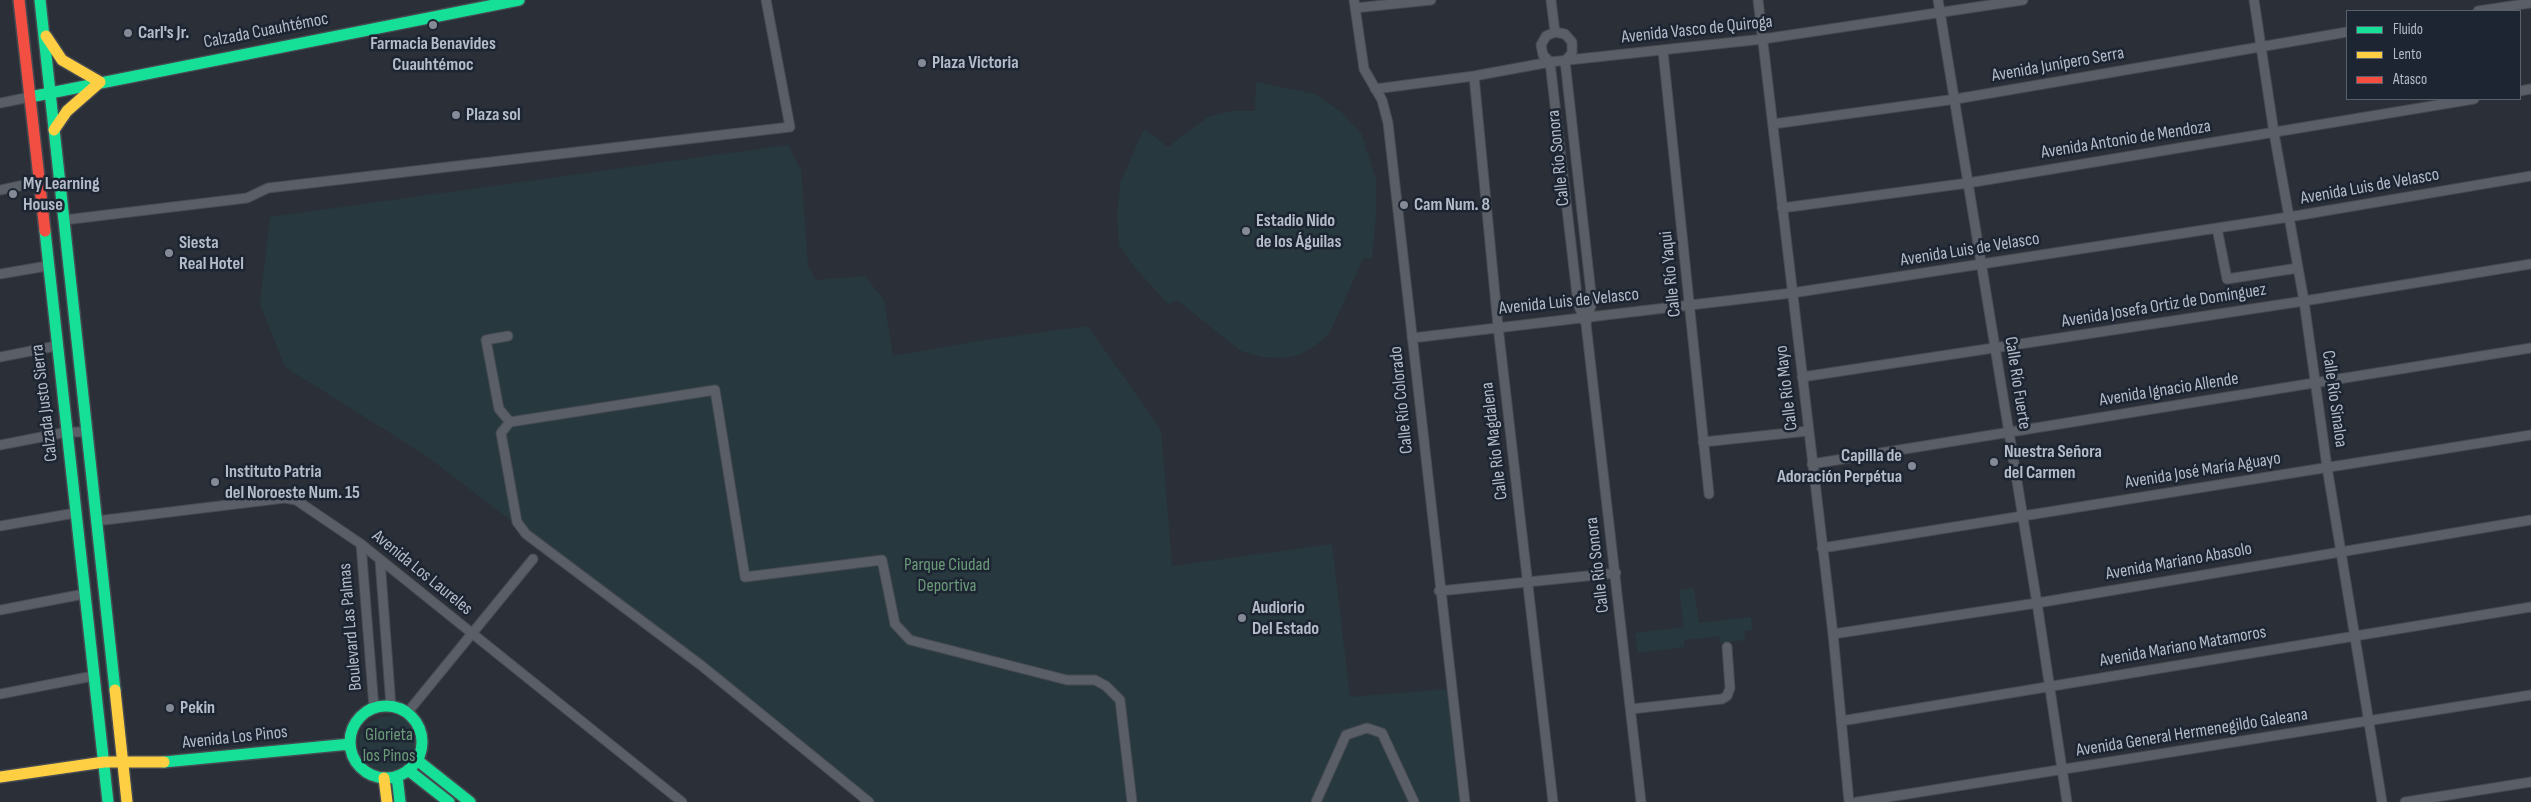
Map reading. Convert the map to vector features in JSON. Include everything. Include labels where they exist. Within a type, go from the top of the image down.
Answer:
[{"type":"main road","name":"Calzada Justo Sierra","points":[[19,0],[47,266],[108,802]]},
{"type":"main road","points":[[40,0],[127,802]]},
{"type":"main road","name":"Calzada Cuauhtémoc","points":[[30,97],[519,0]]},
{"type":"main road","points":[[43,31],[62,60],[80,73],[100,82],[72,106],[54,130]]},
{"type":"main road","points":[[391,706],[407,713],[416,723],[421,735],[421,748],[417,760],[408,770],[397,776],[384,778],[371,775],[360,767],[353,757],[350,744],[351,733],[356,722],[364,714],[374,708],[391,706]]},
{"type":"main road","name":"Avenida Los Pinos","points":[[0,777],[104,762],[147,764],[350,744]]},
{"type":"main road","points":[[417,760],[470,802]]},
{"type":"main road","points":[[408,770],[449,802]]},
{"type":"main road","points":[[397,776],[400,802]]},
{"type":"main road","points":[[384,778],[387,802]]},
{"type":"street","points":[[64,220],[248,198],[268,188],[790,127],[766,0]]},
{"type":"street","points":[[1355,4],[1431,0]]},
{"type":"street","points":[[1551,0],[1555,32]]},
{"type":"street","name":"Calle Río Mayo","points":[[1758,0],[1833,634],[1849,802]]},
{"type":"street","name":"Calle Río Fuerte","points":[[1938,0],[1956,99],[2067,802]]},
{"type":"street","name":"Avenida Vasco de Quiroga","points":[[1375,89],[1474,76],[1565,60],[1763,39],[2023,0]]},
{"type":"street","name":"Calle Río Sinaloa","points":[[2254,0],[2274,133],[2304,301],[2327,467],[2382,802]]},
{"type":"street","points":[[2485,10],[2531,3]]},
{"type":"street","name":"Calle Río Colorado","points":[[1355,4],[1364,69],[1382,100],[1388,123],[1439,591],[1465,802]]},
{"type":"street","name":"Calle Río Sonora","points":[[1586,319],[1592,302],[1565,60],[1572,52],[1572,42],[1566,34],[1555,32],[1546,36],[1541,45],[1543,55],[1550,62],[1578,304],[1586,319],[1641,802]]},
{"type":"street","name":"Avenida Junípero Serra","points":[[1773,124],[1956,99],[2346,32]]},
{"type":"street","name":"Calle Río Yaqui","points":[[1663,51],[1709,494]]},
{"type":"street","name":"Calle Río Magdalena","points":[[1474,76],[1498,326],[1553,802]]},
{"type":"street","points":[[0,103],[30,97]]},
{"type":"street","name":"Avenida Antonio de Mendoza","points":[[1782,208],[1968,183],[2468,100]]},
{"type":"street","name":"Avenida Luis de Velasco","points":[[1412,338],[1498,326],[1586,319],[1792,293],[2289,217],[2531,176]]},
{"type":"street","points":[[0,190],[38,182]]},
{"type":"street","points":[[2217,228],[2227,279],[2298,268]]},
{"type":"street","name":"Avenida Josefa Ortiz de Domínguez","points":[[1802,377],[2304,301],[2531,264]]},
{"type":"street","points":[[0,274],[47,266]]},
{"type":"street","points":[[508,336],[486,340],[499,409],[510,422]]},
{"type":"street","points":[[0,357],[56,346]]},
{"type":"street","name":"Avenida Ignacio Allende","points":[[1812,464],[2531,348]]},
{"type":"street","points":[[869,802],[702,666],[526,534],[517,522],[502,433],[510,422],[715,390],[746,577],[882,560],[895,624],[910,640],[1067,680],[1095,680],[1106,686],[1120,700],[1132,802]]},
{"type":"street","points":[[1703,442],[1808,431]]},
{"type":"street","points":[[0,445],[67,432],[87,432]]},
{"type":"street","name":"Avenida José María Aguayo","points":[[1822,548],[2531,435]]},
{"type":"street","name":"Avenida Los Laureles","points":[[96,521],[285,498],[305,504],[361,544],[682,802]]},
{"type":"street","points":[[0,526],[75,512]]},
{"type":"street","name":"Avenida Mariano Abasolo","points":[[1833,634],[2037,603],[2531,520]]},
{"type":"street","name":"Boulevard Las Palmas","points":[[361,544],[374,708]]},
{"type":"street","points":[[407,713],[533,559]]},
{"type":"street","name":"Boulevard Las Palmas","points":[[380,560],[391,706]]},
{"type":"street","points":[[1439,591],[1616,573]]},
{"type":"street","points":[[0,610],[84,594]]},
{"type":"street","name":"Avenida Mariano Matamoros","points":[[1841,721],[2531,606]]},
{"type":"street","points":[[1631,709],[1722,699],[1728,696],[1730,688],[1727,647]]},
{"type":"street","points":[[0,694],[93,676]]},
{"type":"street","name":"Avenida General Hermenegildo Galeana","points":[[1857,802],[2062,771],[2531,695]]},
{"type":"street","points":[[1316,802],[1346,735],[1367,728],[1382,733],[1414,802]]},
{"type":"street","points":[[2405,802],[2531,782]]},
{"type":"green space","name":"Estadio Nido de los Águilas","points":[[1256,82],[1315,94],[1342,113],[1361,133],[1376,179],[1376,217],[1372,258],[1363,259],[1329,334],[1316,345],[1299,355],[1284,358],[1262,357],[1241,351],[1177,300],[1168,304],[1137,270],[1119,245],[1117,214],[1121,181],[1144,129],[1168,147],[1208,117],[1232,111],[1255,111]]},
{"type":"green space","name":"Parque Ciudad Deportiva","points":[[788,145],[801,170],[808,266],[816,280],[865,276],[884,300],[893,356],[978,341],[1088,326],[1161,430],[1172,566],[1332,544],[1350,697],[1449,689],[1466,802],[869,802],[702,666],[425,455],[285,367],[260,304],[270,217]]},
{"type":"green space","points":[[1694,588],[1699,623],[1751,617],[1752,630],[1744,631],[1745,640],[1720,643],[1719,636],[1684,640],[1684,647],[1638,653],[1635,633],[1684,627],[1679,590]]},
{"type":"green space","name":"Glorieta los Pinos","points":[[394,715],[407,721],[411,726],[419,743],[417,757],[402,773],[377,775],[363,759],[359,743],[360,735],[368,723],[382,717]]},
{"type":"traffic: fast","points":[[40,0],[115,690]]},
{"type":"traffic: fast","points":[[30,97],[519,0]]},
{"type":"traffic: fast","points":[[45,231],[108,802]]},
{"type":"traffic: fast","points":[[386,706],[406,712],[416,722],[422,742],[416,762],[406,772],[386,778],[366,772],[356,762],[350,742],[356,722],[366,712],[386,706]]},
{"type":"traffic: fast","points":[[164,762],[350,744]]},
{"type":"traffic: fast","points":[[417,760],[470,802]]},
{"type":"traffic: fast","points":[[408,770],[449,802]]},
{"type":"traffic: fast","points":[[397,776],[400,802]]},
{"type":"traffic: slow","points":[[46,36],[62,60],[100,82],[67,111],[54,130]]},
{"type":"traffic: slow","points":[[115,690],[127,802]]},
{"type":"traffic: slow","points":[[0,777],[104,762],[164,762]]},
{"type":"traffic: slow","points":[[384,778],[387,802]]},
{"type":"traffic: jam","points":[[19,0],[45,231]]},
{"type":"place","name":"Farmacia Benavides Cuauhtémoc","points":[[433,25]]},
{"type":"place","name":"Carl's Jr.","points":[[128,33]]},
{"type":"place","name":"Plaza Victoria","points":[[922,63]]},
{"type":"place","name":"Plaza sol","points":[[456,115]]},
{"type":"place","name":"My Learning House","points":[[13,194]]},
{"type":"place","name":"Cam Num. 8","points":[[1404,205]]},
{"type":"place","name":"Estadio Nido de los Águilas","points":[[1246,231]]},
{"type":"place","name":"Siesta Real Hotel","points":[[169,253]]},
{"type":"place","name":"Nuestra Señora del Carmen","points":[[1994,462]]},
{"type":"place","name":"Capilla de Adoración Perpétua","points":[[1912,466]]},
{"type":"place","name":"Instituto Patria del Noroeste Num. 15","points":[[215,482]]},
{"type":"place","name":"Audiorio Del Estado","points":[[1242,618]]},
{"type":"place","name":"Pekin","points":[[170,708]]}]
